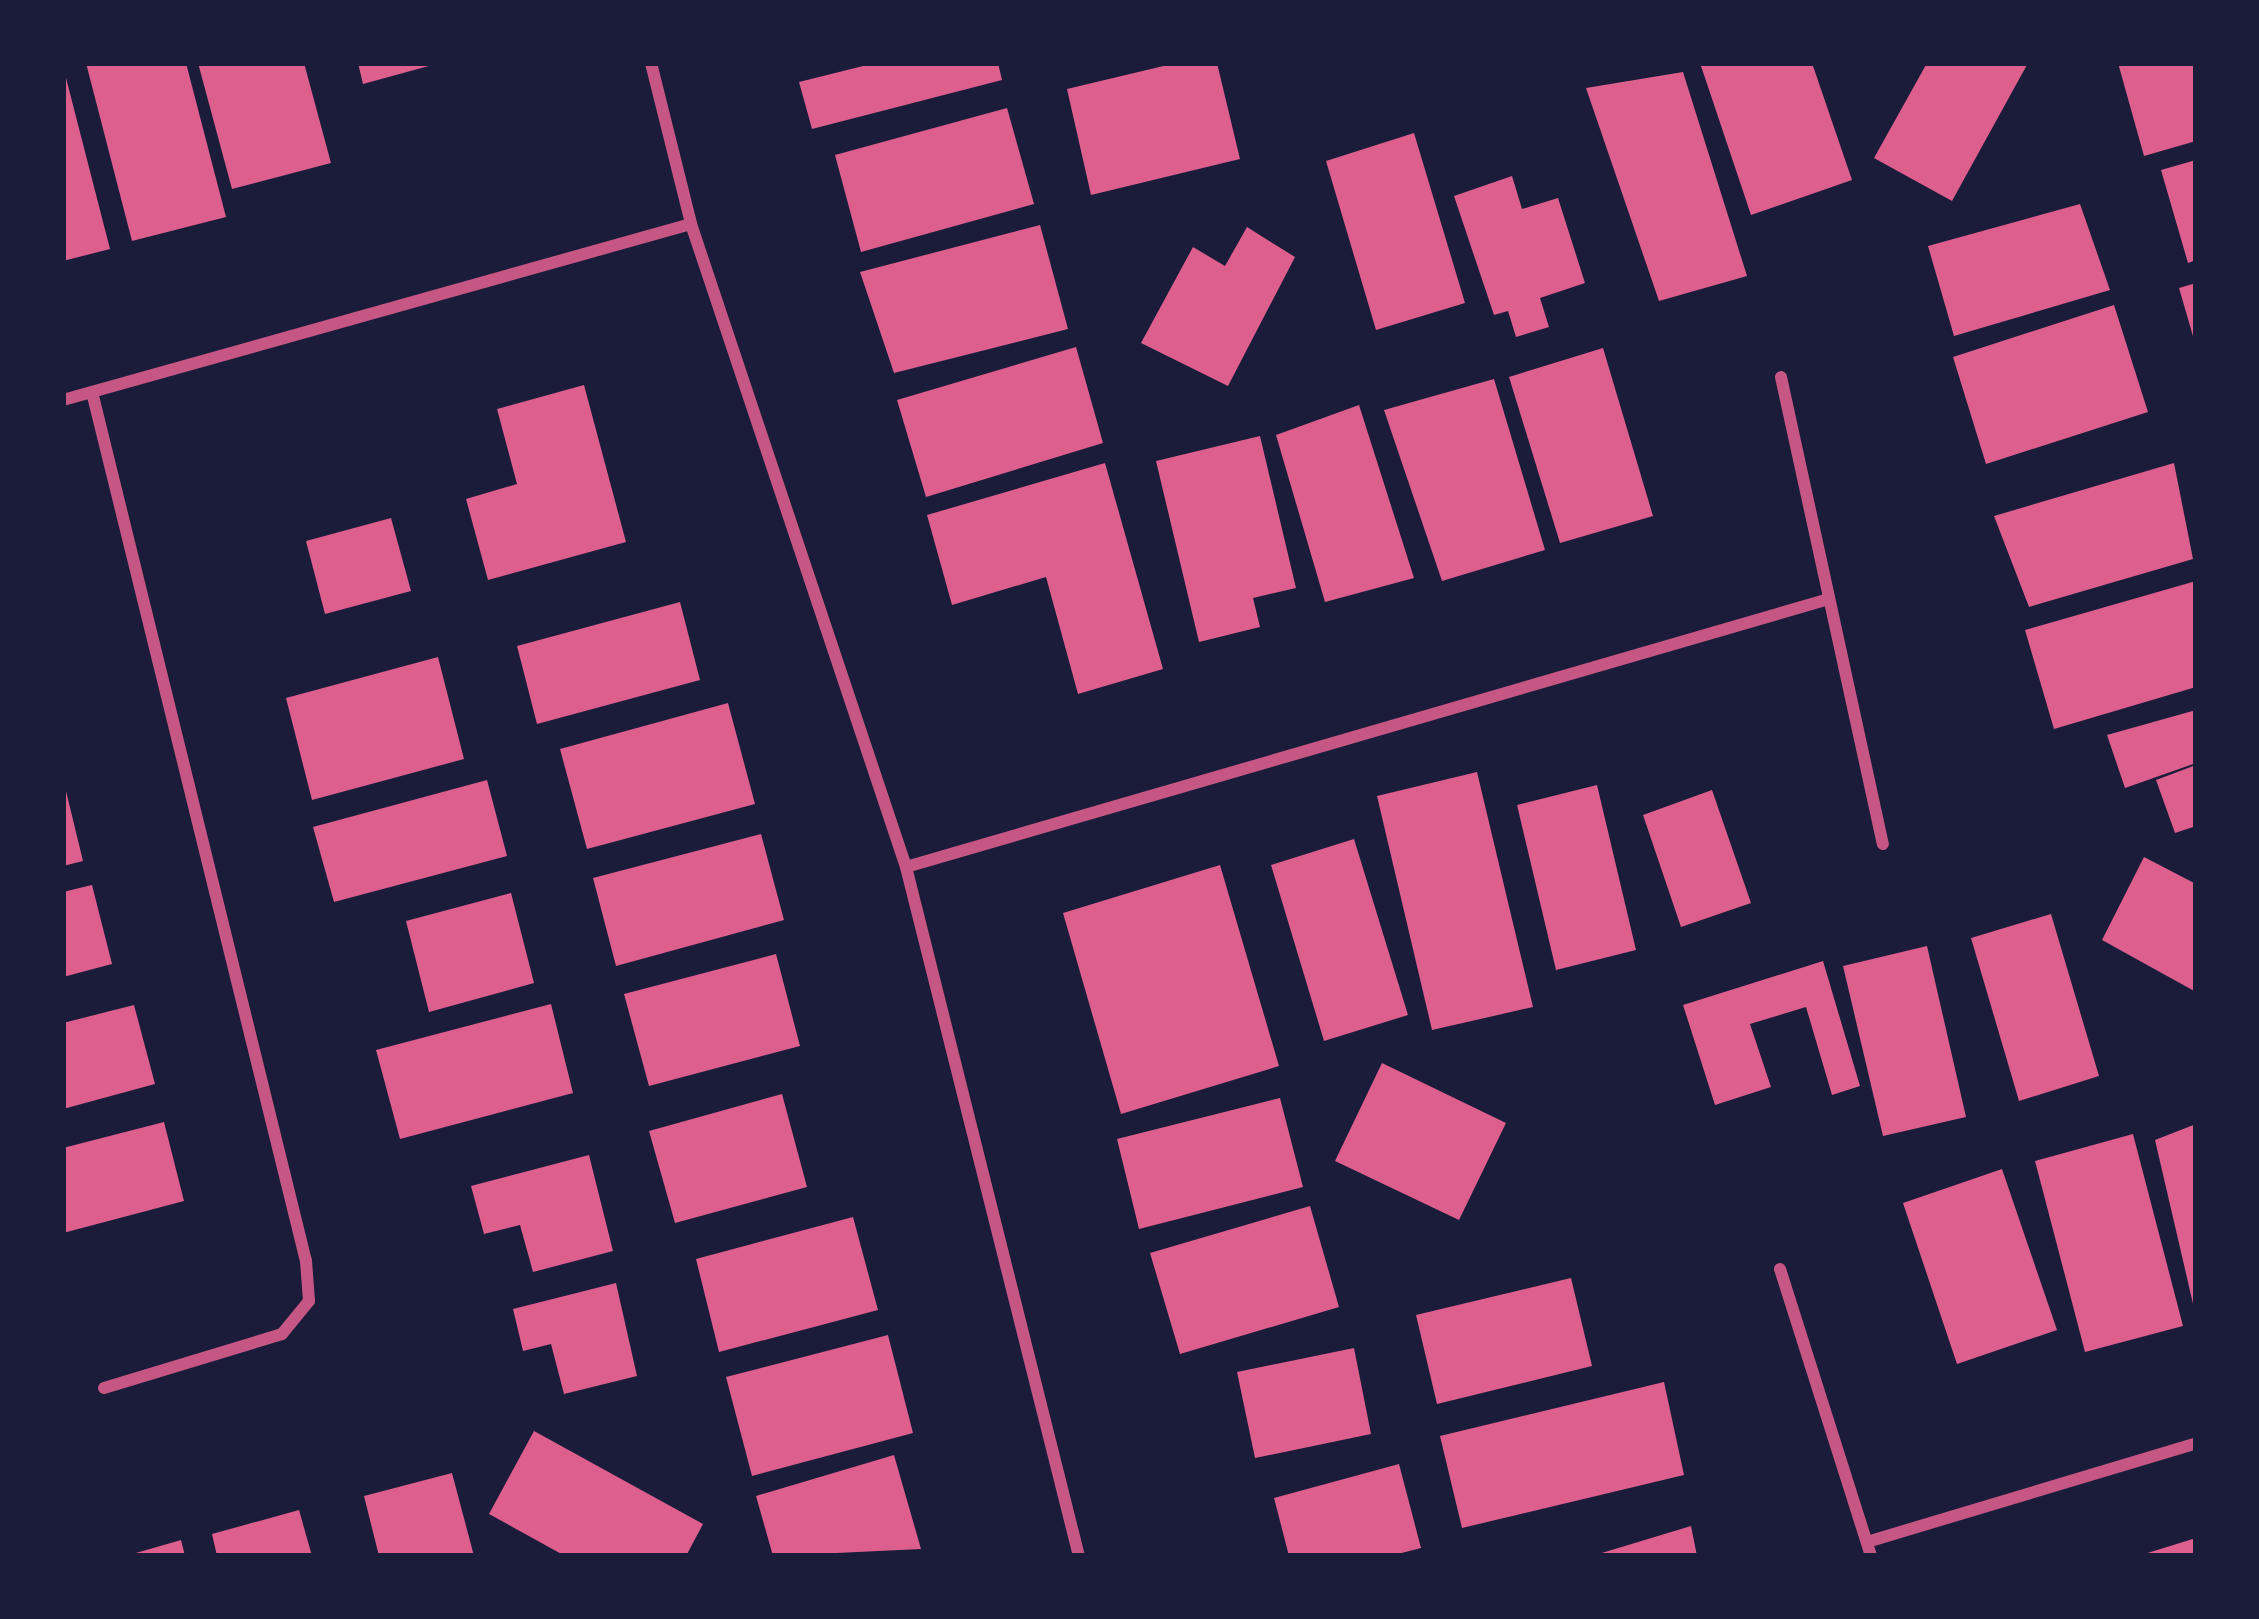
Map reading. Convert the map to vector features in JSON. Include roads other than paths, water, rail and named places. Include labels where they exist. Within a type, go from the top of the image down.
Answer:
[{"type":"street","points":[[651,63],[692,224],[905,868],[1079,1556]]},
{"type":"street","points":[[63,400],[692,224]]},
{"type":"street","points":[[1781,377],[1883,844]]},
{"type":"street","points":[[92,392],[306,1261],[309,1301],[282,1334],[104,1388]]},
{"type":"street","points":[[905,868],[1829,599]]},
{"type":"street","points":[[1780,1269],[1869,1549],[2196,1443]]}]
